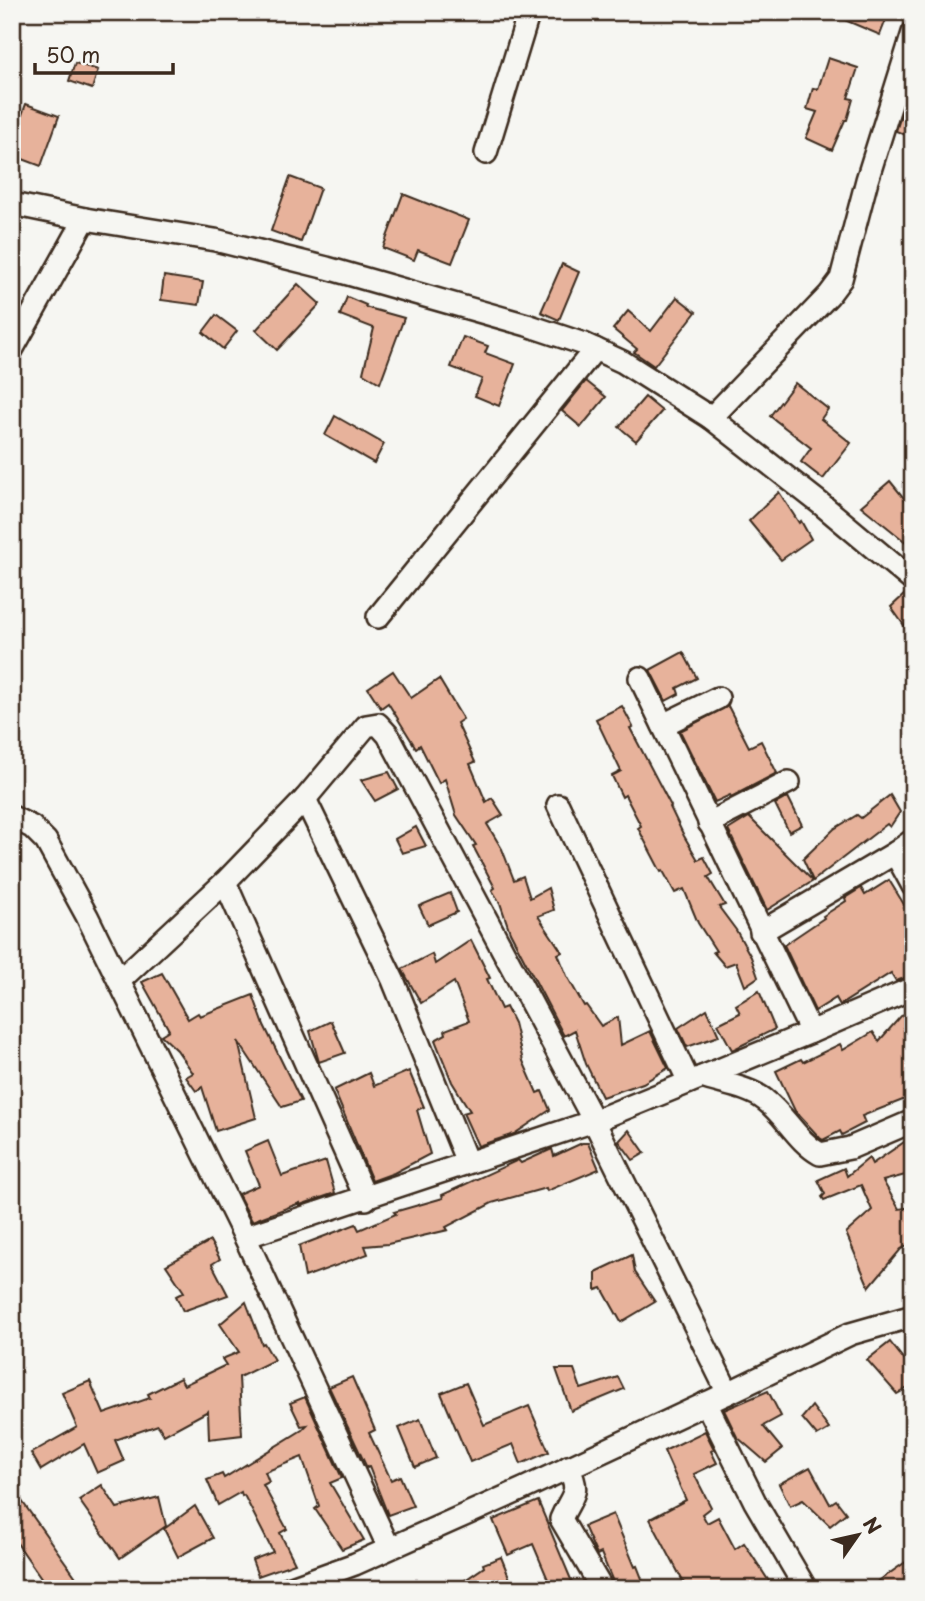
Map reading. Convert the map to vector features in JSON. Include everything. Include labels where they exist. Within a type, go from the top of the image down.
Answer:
[{"type":"street","points":[[486,153],[528,12]]},
{"type":"street","points":[[711,418],[829,295],[841,279],[867,180],[913,33]]},
{"type":"street","points":[[12,204],[215,240],[327,268],[527,325],[595,349],[622,362],[711,418],[821,504],[913,581]]},
{"type":"street","points":[[12,350],[85,219]]},
{"type":"street","points":[[378,617],[595,349]]},
{"type":"street","points":[[640,678],[811,1032]]},
{"type":"street","points":[[663,725],[718,698]]},
{"type":"street","points":[[119,981],[225,881],[305,799],[366,726],[378,724],[388,735],[594,1121],[728,1393]]},
{"type":"street","points":[[709,823],[789,782]]},
{"type":"street","points":[[305,799],[393,980],[467,1162]]},
{"type":"street","points":[[558,805],[696,1079],[762,1097],[776,1109],[804,1143],[820,1154],[850,1148],[913,1121]]},
{"type":"street","points":[[12,817],[32,827],[46,841],[119,981],[245,1237],[389,1548]]},
{"type":"street","points":[[761,932],[895,853],[913,839]]},
{"type":"street","points":[[895,853],[913,886]]},
{"type":"street","points":[[225,881],[366,1199]]},
{"type":"street","points":[[245,1237],[366,1199],[467,1162],[594,1121],[913,988]]},
{"type":"street","points":[[286,1589],[355,1564],[706,1404],[850,1334],[913,1316]]},
{"type":"street","points":[[706,1404],[755,1502],[806,1589]]},
{"type":"street","points":[[568,1467],[575,1480],[576,1490],[561,1519],[602,1589]]},
{"type":"building","points":[[826,12],[889,12],[880,35]]},
{"type":"building","points":[[828,58],[858,68],[848,98],[853,99],[847,120],[832,150],[806,138],[817,112],[807,109],[813,88],[818,89]]},
{"type":"building","points":[[75,63],[98,70],[92,89],[69,81]]},
{"type":"building","points":[[913,78],[913,138],[896,131]]},
{"type":"building","points":[[26,104],[59,116],[41,166],[12,155],[12,142]]},
{"type":"building","points":[[290,177],[320,188],[301,242],[271,231]]},
{"type":"building","points":[[403,194],[469,220],[452,263],[418,250],[414,260],[383,248]]},
{"type":"building","points":[[562,264],[579,272],[559,320],[541,312]]},
{"type":"building","points":[[164,276],[203,282],[199,305],[161,300]]},
{"type":"building","points":[[298,284],[320,304],[277,350],[256,330]]},
{"type":"building","points":[[347,297],[366,305],[365,307],[404,318],[380,383],[363,373],[374,328],[340,315]]},
{"type":"building","points":[[677,297],[696,312],[654,366],[634,352],[637,349],[613,329],[628,311],[651,331]]},
{"type":"building","points":[[216,315],[237,331],[223,349],[203,332]]},
{"type":"building","points":[[463,337],[488,346],[485,353],[515,364],[499,406],[475,396],[482,379],[451,367]]},
{"type":"building","points":[[586,381],[606,397],[581,427],[562,411]]},
{"type":"building","points":[[795,383],[828,409],[821,419],[851,443],[823,479],[801,462],[811,448],[770,416]]},
{"type":"building","points":[[645,397],[662,411],[636,441],[619,427]]},
{"type":"building","points":[[335,416],[384,444],[374,463],[325,435]]},
{"type":"building","points":[[890,481],[913,509],[913,548],[861,506]]},
{"type":"building","points":[[779,492],[811,539],[781,560],[749,521]]},
{"type":"building","points":[[905,594],[913,603],[913,638],[891,607]]},
{"type":"building","points":[[683,652],[697,678],[677,688],[679,694],[666,701],[650,670]]},
{"type":"building","points":[[393,671],[411,698],[439,679],[463,719],[457,723],[475,762],[470,764],[486,802],[492,798],[503,815],[487,824],[502,849],[514,880],[523,876],[530,898],[548,888],[554,910],[538,916],[562,952],[558,954],[584,1006],[586,1005],[601,1026],[618,1017],[621,1045],[650,1031],[668,1068],[643,1083],[602,1097],[586,1064],[575,1030],[564,1036],[510,932],[500,903],[492,890],[495,888],[473,846],[476,845],[456,815],[445,779],[439,783],[420,745],[416,748],[388,703],[381,708],[368,688]]},
{"type":"building","points":[[622,706],[633,727],[630,728],[684,836],[698,860],[704,857],[713,874],[708,877],[725,905],[719,907],[751,957],[758,977],[745,986],[736,962],[725,966],[713,952],[716,951],[698,923],[684,889],[675,893],[663,871],[661,872],[638,828],[641,826],[612,776],[621,771],[596,719]]},
{"type":"building","points":[[728,706],[749,747],[761,741],[777,773],[731,797],[730,795],[715,802],[680,731]]},
{"type":"building","points":[[389,772],[398,789],[375,801],[361,780]]},
{"type":"building","points":[[890,795],[900,812],[890,827],[887,824],[813,881],[803,859],[834,829],[857,815],[861,818]]},
{"type":"building","points":[[788,797],[802,825],[789,832],[775,804]]},
{"type":"building","points":[[749,817],[813,881],[767,910],[728,830]]},
{"type":"building","points":[[416,827],[426,846],[402,853],[395,839]]},
{"type":"building","points":[[889,880],[913,919],[913,975],[896,981],[891,973],[840,1005],[836,998],[815,1011],[784,945],[861,888],[865,895]]},
{"type":"building","points":[[450,893],[457,912],[428,925],[419,906]]},
{"type":"building","points":[[471,940],[490,978],[487,979],[501,1009],[506,1007],[514,1023],[523,1061],[537,1093],[542,1091],[550,1110],[514,1134],[478,1146],[463,1113],[470,1111],[452,1082],[435,1040],[446,1034],[445,1030],[469,1021],[454,982],[421,1003],[402,969],[432,954],[435,964]]},
{"type":"building","points":[[162,973],[188,1019],[198,1013],[200,1016],[253,995],[264,1025],[301,1101],[282,1107],[238,1041],[256,1118],[216,1131],[202,1087],[196,1091],[186,1077],[193,1073],[177,1050],[161,1035],[169,1030],[142,982]]},
{"type":"building","points":[[759,991],[775,1029],[732,1050],[718,1024],[740,1013],[736,1005]]},
{"type":"building","points":[[707,1009],[719,1036],[687,1047],[678,1028]]},
{"type":"building","points":[[913,1012],[913,1096],[862,1116],[865,1123],[842,1135],[840,1131],[823,1140],[820,1138],[795,1111],[776,1071],[801,1059],[803,1062],[840,1044],[843,1050],[873,1032],[879,1041],[901,1016]]},
{"type":"building","points":[[331,1021],[345,1053],[319,1062],[310,1031]]},
{"type":"building","points":[[409,1071],[424,1107],[417,1110],[430,1154],[372,1181],[334,1090],[369,1073],[374,1086]]},
{"type":"building","points":[[629,1130],[645,1153],[633,1160],[619,1141]]},
{"type":"building","points":[[913,1136],[913,1173],[883,1181],[899,1209],[913,1207],[913,1243],[901,1249],[869,1287],[846,1233],[872,1210],[861,1185],[824,1200],[822,1197],[825,1194],[818,1180],[844,1168],[847,1176],[869,1158],[872,1164]]},
{"type":"building","points":[[268,1141],[282,1176],[326,1161],[335,1193],[252,1221],[238,1194],[259,1185],[245,1151]]},
{"type":"building","points":[[582,1143],[588,1143],[599,1169],[547,1191],[546,1188],[492,1203],[446,1227],[448,1230],[388,1244],[365,1246],[368,1254],[305,1277],[299,1246],[356,1224],[359,1230],[396,1214],[394,1212],[443,1198],[442,1195],[518,1160],[521,1163],[552,1149],[554,1156]]},
{"type":"building","points":[[210,1241],[220,1259],[212,1264],[228,1295],[183,1311],[176,1296],[184,1292],[166,1265]]},
{"type":"building","points":[[632,1255],[635,1272],[655,1302],[621,1322],[602,1288],[596,1290],[596,1272]]},
{"type":"building","points":[[246,1302],[262,1344],[264,1343],[274,1360],[239,1377],[242,1435],[209,1439],[208,1411],[164,1435],[158,1425],[115,1440],[124,1461],[97,1473],[84,1444],[41,1470],[31,1453],[77,1427],[62,1393],[90,1381],[104,1414],[150,1398],[148,1394],[180,1378],[184,1385],[226,1365],[222,1359],[239,1352],[220,1324]]},
{"type":"building","points":[[890,1342],[913,1371],[913,1385],[897,1394],[867,1360]]},
{"type":"building","points":[[556,1369],[574,1369],[581,1389],[618,1377],[624,1389],[571,1411]]},
{"type":"building","points":[[352,1377],[375,1430],[369,1433],[391,1480],[400,1476],[413,1506],[388,1515],[369,1467],[367,1468],[329,1387]]},
{"type":"building","points":[[466,1383],[484,1425],[529,1406],[549,1452],[521,1464],[513,1444],[470,1462],[441,1393]]},
{"type":"building","points":[[768,1391],[781,1416],[763,1426],[782,1449],[766,1462],[737,1437],[724,1410]]},
{"type":"building","points":[[305,1397],[342,1478],[330,1483],[364,1540],[342,1549],[315,1509],[319,1506],[302,1457],[265,1472],[269,1482],[263,1485],[287,1529],[280,1533],[295,1563],[258,1576],[252,1560],[273,1552],[244,1495],[242,1496],[241,1492],[218,1505],[207,1480],[222,1474],[224,1478],[302,1430],[307,1425],[301,1426],[290,1403]]},
{"type":"building","points":[[812,1406],[829,1429],[817,1436],[802,1418]]},
{"type":"building","points":[[420,1419],[436,1458],[415,1467],[399,1428]]},
{"type":"building","points":[[705,1431],[714,1449],[711,1451],[717,1463],[694,1474],[711,1507],[702,1514],[707,1523],[718,1517],[735,1549],[744,1543],[774,1589],[687,1589],[650,1519],[686,1500],[664,1451]]},
{"type":"building","points":[[810,1467],[830,1504],[836,1500],[846,1513],[830,1526],[803,1500],[790,1506],[779,1484]]},
{"type":"building","points":[[102,1485],[117,1508],[159,1497],[166,1526],[120,1558],[79,1500]]},
{"type":"building","points":[[12,1487],[80,1583],[72,1589],[49,1589],[12,1536]]},
{"type":"building","points":[[538,1501],[575,1589],[552,1589],[533,1544],[508,1555],[493,1520]]},
{"type":"building","points":[[195,1506],[213,1538],[178,1557],[164,1529]]},
{"type":"building","points":[[613,1514],[646,1589],[616,1589],[601,1553],[597,1555],[584,1526]]},
{"type":"building","points":[[501,1557],[514,1589],[452,1589],[484,1567],[483,1564]]},
{"type":"building","points":[[913,1557],[913,1589],[867,1589]]}]
